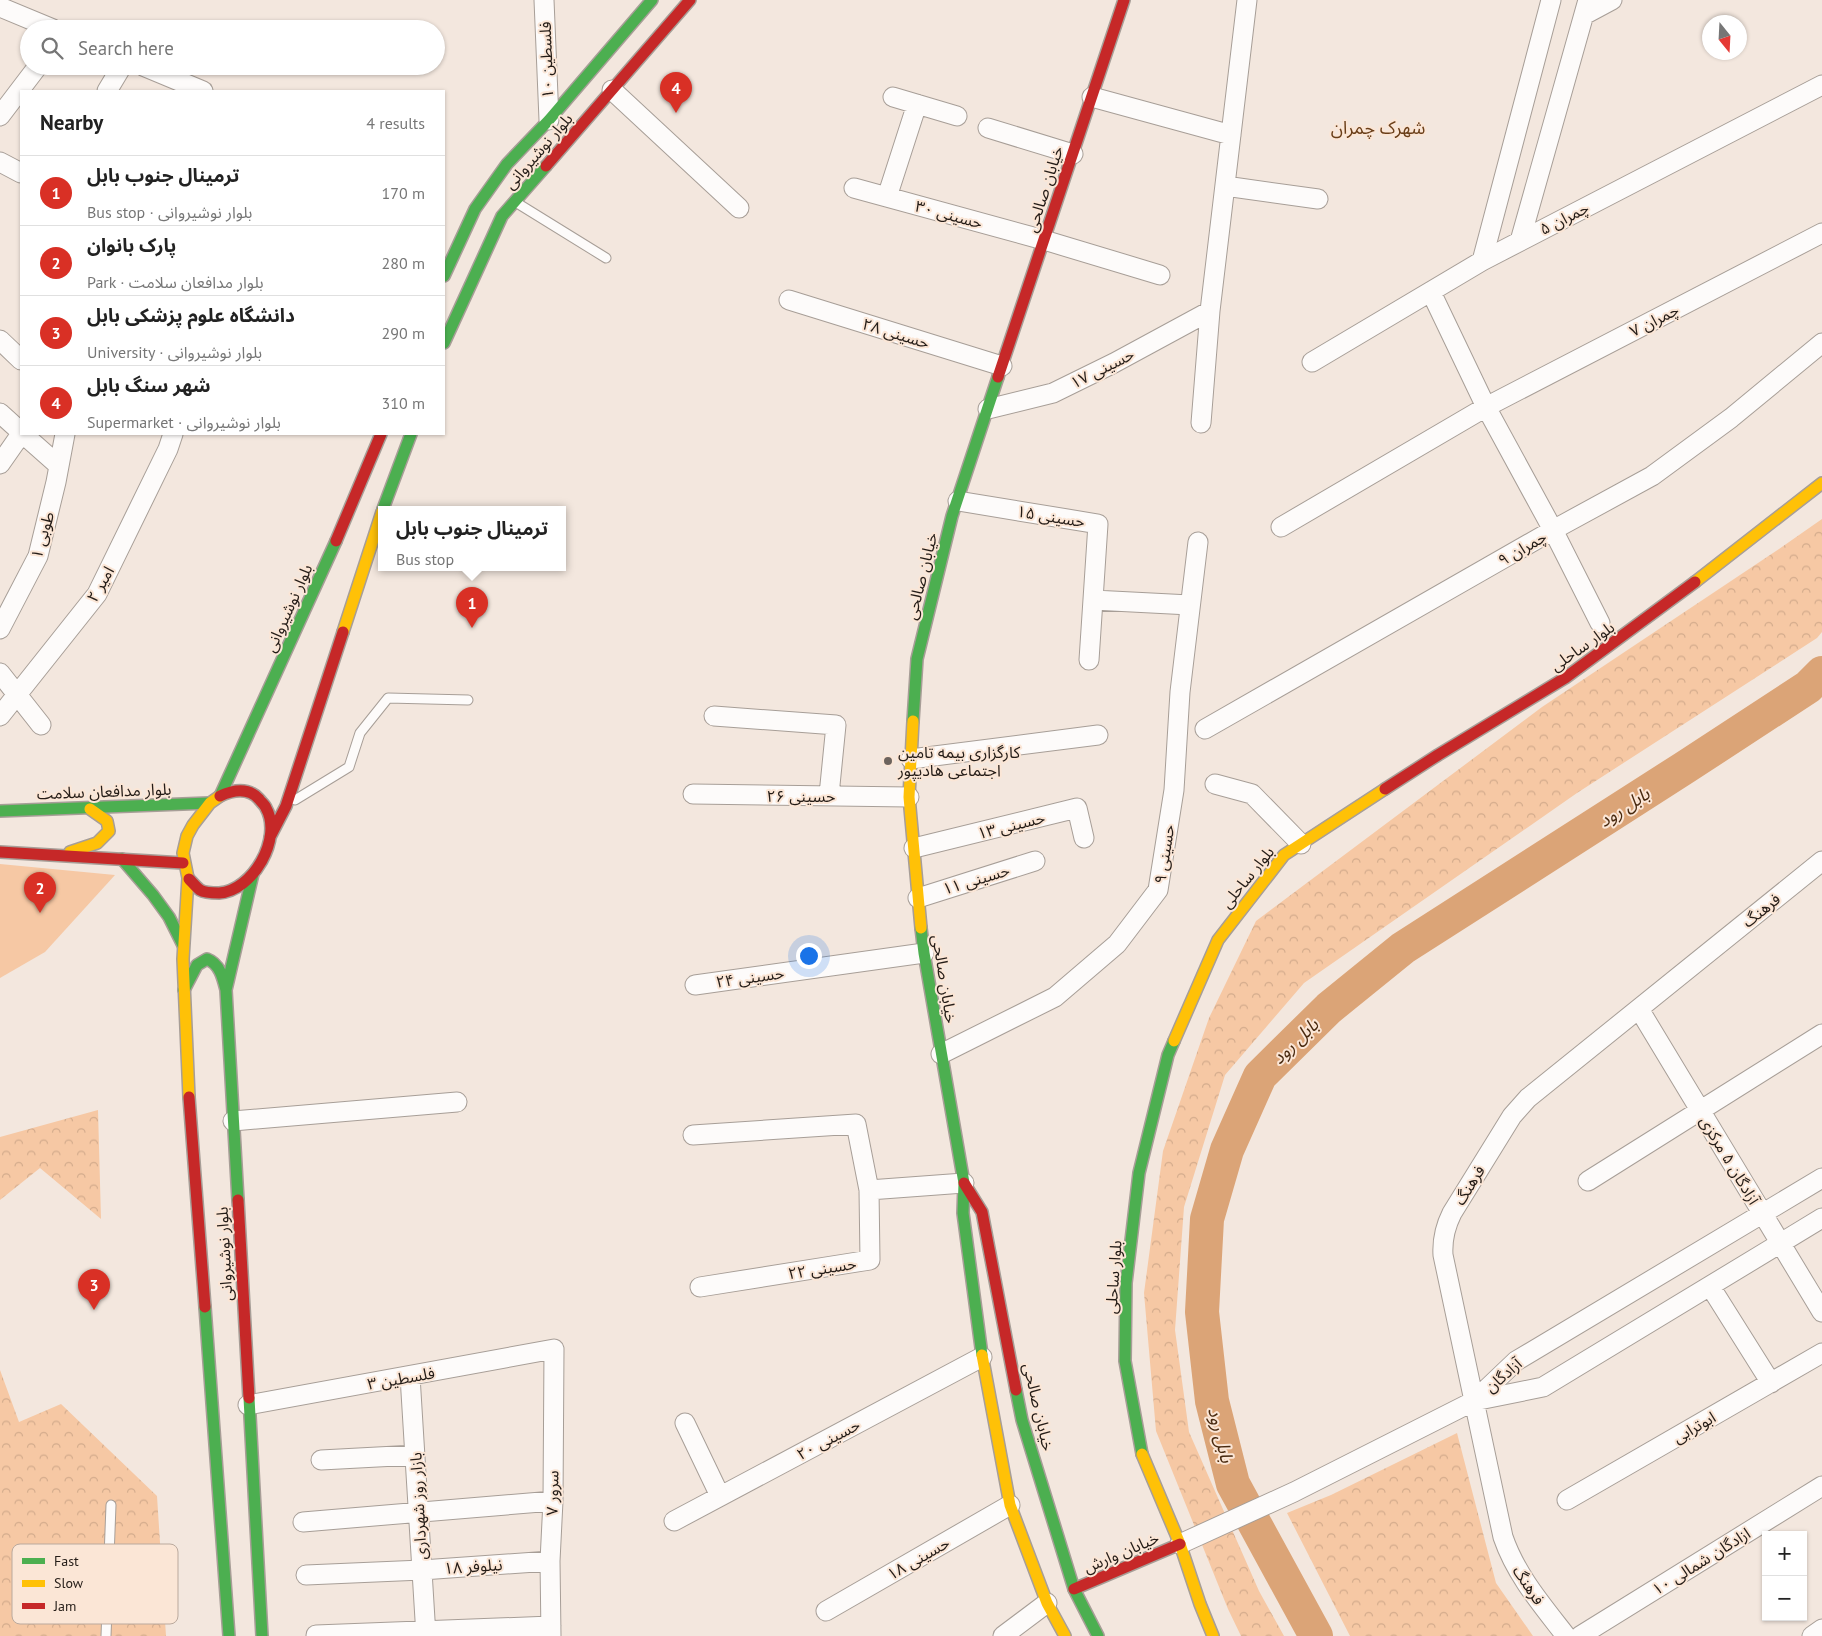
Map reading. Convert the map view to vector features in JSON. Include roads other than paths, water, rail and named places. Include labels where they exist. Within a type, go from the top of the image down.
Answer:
[{"type":"main road","name":"بلوار نوشیروانی","points":[[445,274],[475,209],[507,164],[548,120],[652,0]]},
{"type":"main road","name":"بلوار نوشیروانی","points":[[445,341],[502,216],[690,0]]},
{"type":"main road","name":"خيابان صالحی","points":[[1065,1636],[1047,1604],[1010,1505],[982,1357],[963,1213],[964,1183],[924,953],[910,797],[911,759],[917,659],[958,501],[1124,0]]},
{"type":"main road","name":"بلوار نوشیروانی","points":[[221,794],[336,542],[381,435]]},
{"type":"main road","points":[[385,506],[411,435]]},
{"type":"main road","name":"بلوار ساحلی","points":[[1213,1636],[1180,1544],[1141,1451],[1126,1361],[1126,1283],[1139,1173],[1168,1055],[1218,940],[1284,855],[1438,754],[1565,678],[1670,602],[1822,484]]},
{"type":"main road","points":[[270,837],[286,806],[378,524]]},
{"type":"main road","points":[[237,790],[254,794],[266,806],[272,822],[266,850],[253,874],[246,882],[234,890],[218,894],[201,891],[189,879],[183,863],[184,848],[193,824],[209,803],[221,794],[237,790]]},
{"type":"main road","name":"بلوار مدافعان سلامت","points":[[0,811],[209,803]]},
{"type":"main road","points":[[60,855],[105,839],[109,831],[107,821],[90,809]]},
{"type":"main road","points":[[0,852],[183,863]]},
{"type":"main road","points":[[122,859],[153,894],[169,917],[182,945]]},
{"type":"main road","name":"بلوار نوشیروانی","points":[[253,874],[226,990],[262,1636]]},
{"type":"main road","name":"بلوار نوشیروانی","points":[[189,879],[182,945],[188,1085],[229,1636]]},
{"type":"main road","points":[[184,990],[192,971],[200,961],[206,959],[212,961],[218,967],[226,990]]},
{"type":"main road","name":"خيابان صالحی","points":[[964,1183],[982,1212],[1022,1420],[1074,1589],[1098,1636]]},
{"type":"main road","name":"خیابان وارش","points":[[1074,1589],[1180,1544]]},
{"type":"street","name":"فلسطین ۱۰","points":[[544,0],[548,120]]},
{"type":"street","points":[[1201,423],[1210,311],[1247,0]]},
{"type":"street","points":[[1482,262],[1551,0]]},
{"type":"street","points":[[1520,241],[1586,8],[1612,0]]},
{"type":"street","points":[[0,7],[31,20]]},
{"type":"street","points":[[0,116],[31,75]]},
{"type":"street","points":[[108,90],[117,75]]},
{"type":"street","points":[[157,75],[172,85],[199,90]]},
{"type":"street","name":"چمران ۵","points":[[1312,362],[1520,241],[1822,85]]},
{"type":"street","points":[[612,90],[739,208]]},
{"type":"street","points":[[893,97],[957,116]]},
{"type":"street","points":[[1092,97],[1231,135]]},
{"type":"street","points":[[887,197],[917,104]]},
{"type":"street","points":[[988,128],[1073,154]]},
{"type":"street","points":[[0,162],[20,172]]},
{"type":"street","points":[[1225,186],[1318,199]]},
{"type":"street","name":"حسینی ۳۰","points":[[854,188],[1044,240],[1160,275]]},
{"type":"street","name":"چمران ۷","points":[[1281,527],[1486,407],[1822,233]]},
{"type":"street","points":[[1431,292],[1486,407],[1553,530],[1600,622]]},
{"type":"street","name":"حسینی ۲۸","points":[[789,300],[1002,366]]},
{"type":"street","name":"حسینی ۱۷","points":[[988,409],[1053,393],[1114,363],[1210,311]]},
{"type":"street","points":[[0,340],[20,359]]},
{"type":"street","name":"چمران ۹","points":[[1205,729],[1553,530],[1652,476],[1731,418],[1822,343]]},
{"type":"street","points":[[0,413],[20,431]]},
{"type":"street","points":[[0,464],[21,435]]},
{"type":"street","points":[[24,435],[58,465]]},
{"type":"street","name":"طوبی ۱","points":[[0,629],[38,556],[56,482],[65,435]]},
{"type":"street","name":"امیر ۲","points":[[0,716],[97,594],[168,449],[173,435]]},
{"type":"street","name":"حسینی ۱۵","points":[[958,501],[1098,524],[1089,660]]},
{"type":"street","name":"حسینی ٩","points":[[941,1054],[1055,997],[1117,944],[1158,890],[1174,790],[1180,692],[1198,542]]},
{"type":"street","points":[[1093,600],[1190,605]]},
{"type":"street","points":[[0,673],[41,725]]},
{"type":"street","points":[[714,716],[836,725],[829,795]]},
{"type":"street","points":[[911,759],[1098,735]]},
{"type":"street","points":[[1215,784],[1252,794],[1301,844]]},
{"type":"street","name":"حسینی ۲۶","points":[[693,794],[910,797]]},
{"type":"street","name":"حسینی ۱۳","points":[[914,848],[1077,808],[1084,838]]},
{"type":"street","name":"حسینی ۱۱","points":[[918,898],[1034,861]]},
{"type":"street","name":"فرهنگ","points":[[1566,1636],[1526,1584],[1507,1548],[1443,1254],[1443,1235],[1452,1213],[1512,1116],[1528,1098],[1822,862]]},
{"type":"street","name":"حسینی ۲۴","points":[[695,985],[924,953]]},
{"type":"street","name":"آزادگان ۵ مرکزی","points":[[1638,1009],[1822,1312]]},
{"type":"street","points":[[1588,1181],[1822,1034]]},
{"type":"street","points":[[233,1121],[457,1102]]},
{"type":"street","points":[[694,1134],[856,1124],[869,1190],[964,1183]]},
{"type":"street","name":"آزادگان","points":[[1474,1401],[1516,1361],[1822,1178]]},
{"type":"street","name":"حسینی ۲۲","points":[[700,1288],[870,1260],[869,1190]]},
{"type":"street","name":"آزادگان","points":[[1474,1401],[1543,1386],[1822,1218]]},
{"type":"street","points":[[1710,1286],[1771,1383]]},
{"type":"street","name":"فلسطین ۳","points":[[248,1404],[554,1349]]},
{"type":"street","name":"سرور ۷","points":[[551,1631],[550,1561],[553,1501],[554,1349]]},
{"type":"street","name":"ابوترابی","points":[[1567,1500],[1822,1353]]},
{"type":"street","name":"حسینی ٢٠","points":[[674,1521],[982,1357]]},
{"type":"street","name":"بازار روز شهرداری","points":[[410,1376],[425,1633]]},
{"type":"street","points":[[1180,1544],[1294,1492],[1474,1401]]},
{"type":"street","points":[[685,1423],[720,1496]]},
{"type":"street","points":[[320,1460],[415,1456]]},
{"type":"street","name":"ازادگان شمالی ۱۰","points":[[1580,1636],[1822,1486]]},
{"type":"street","points":[[304,1522],[418,1514],[553,1501]]},
{"type":"street","name":"حسینی ۱۸","points":[[826,1611],[1010,1505]]},
{"type":"street","name":"نیلوفر ۱۸","points":[[306,1575],[422,1570],[550,1561]]},
{"type":"street","points":[[1004,1636],[1047,1604]]},
{"type":"street","points":[[1812,1636],[1822,1629]]},
{"type":"street","points":[[316,1635],[551,1631]]},
{"type":"lane","points":[[515,202],[606,258]]},
{"type":"lane","points":[[286,806],[349,766],[360,733],[388,698],[468,700]]},
{"type":"lane","points":[[110,1544],[111,1506]]},
{"type":"waterway","name":"بابل رود","points":[[1316,1636],[1233,1484],[1212,1401],[1202,1312],[1207,1219],[1227,1150],[1260,1076],[1329,1008],[1403,948],[1808,687],[1822,673]]},
{"type":"place","name":"شهر سنگ بابل","points":[[676,113]]},
{"type":"place","name":"ترمینال جنوب بابل","points":[[472,628]]},
{"type":"place","name":"کارگزاری بیمه تامین اجتماعی هادیپور","points":[[888,761]]},
{"type":"place","name":"پارک بانوان","points":[[40,913]]},
{"type":"place","name":"دانشگاه علوم پزشکی بابل","points":[[94,1310]]},
{"type":"district","name":"شهرک چمران","points":[[1378,127]]}]
